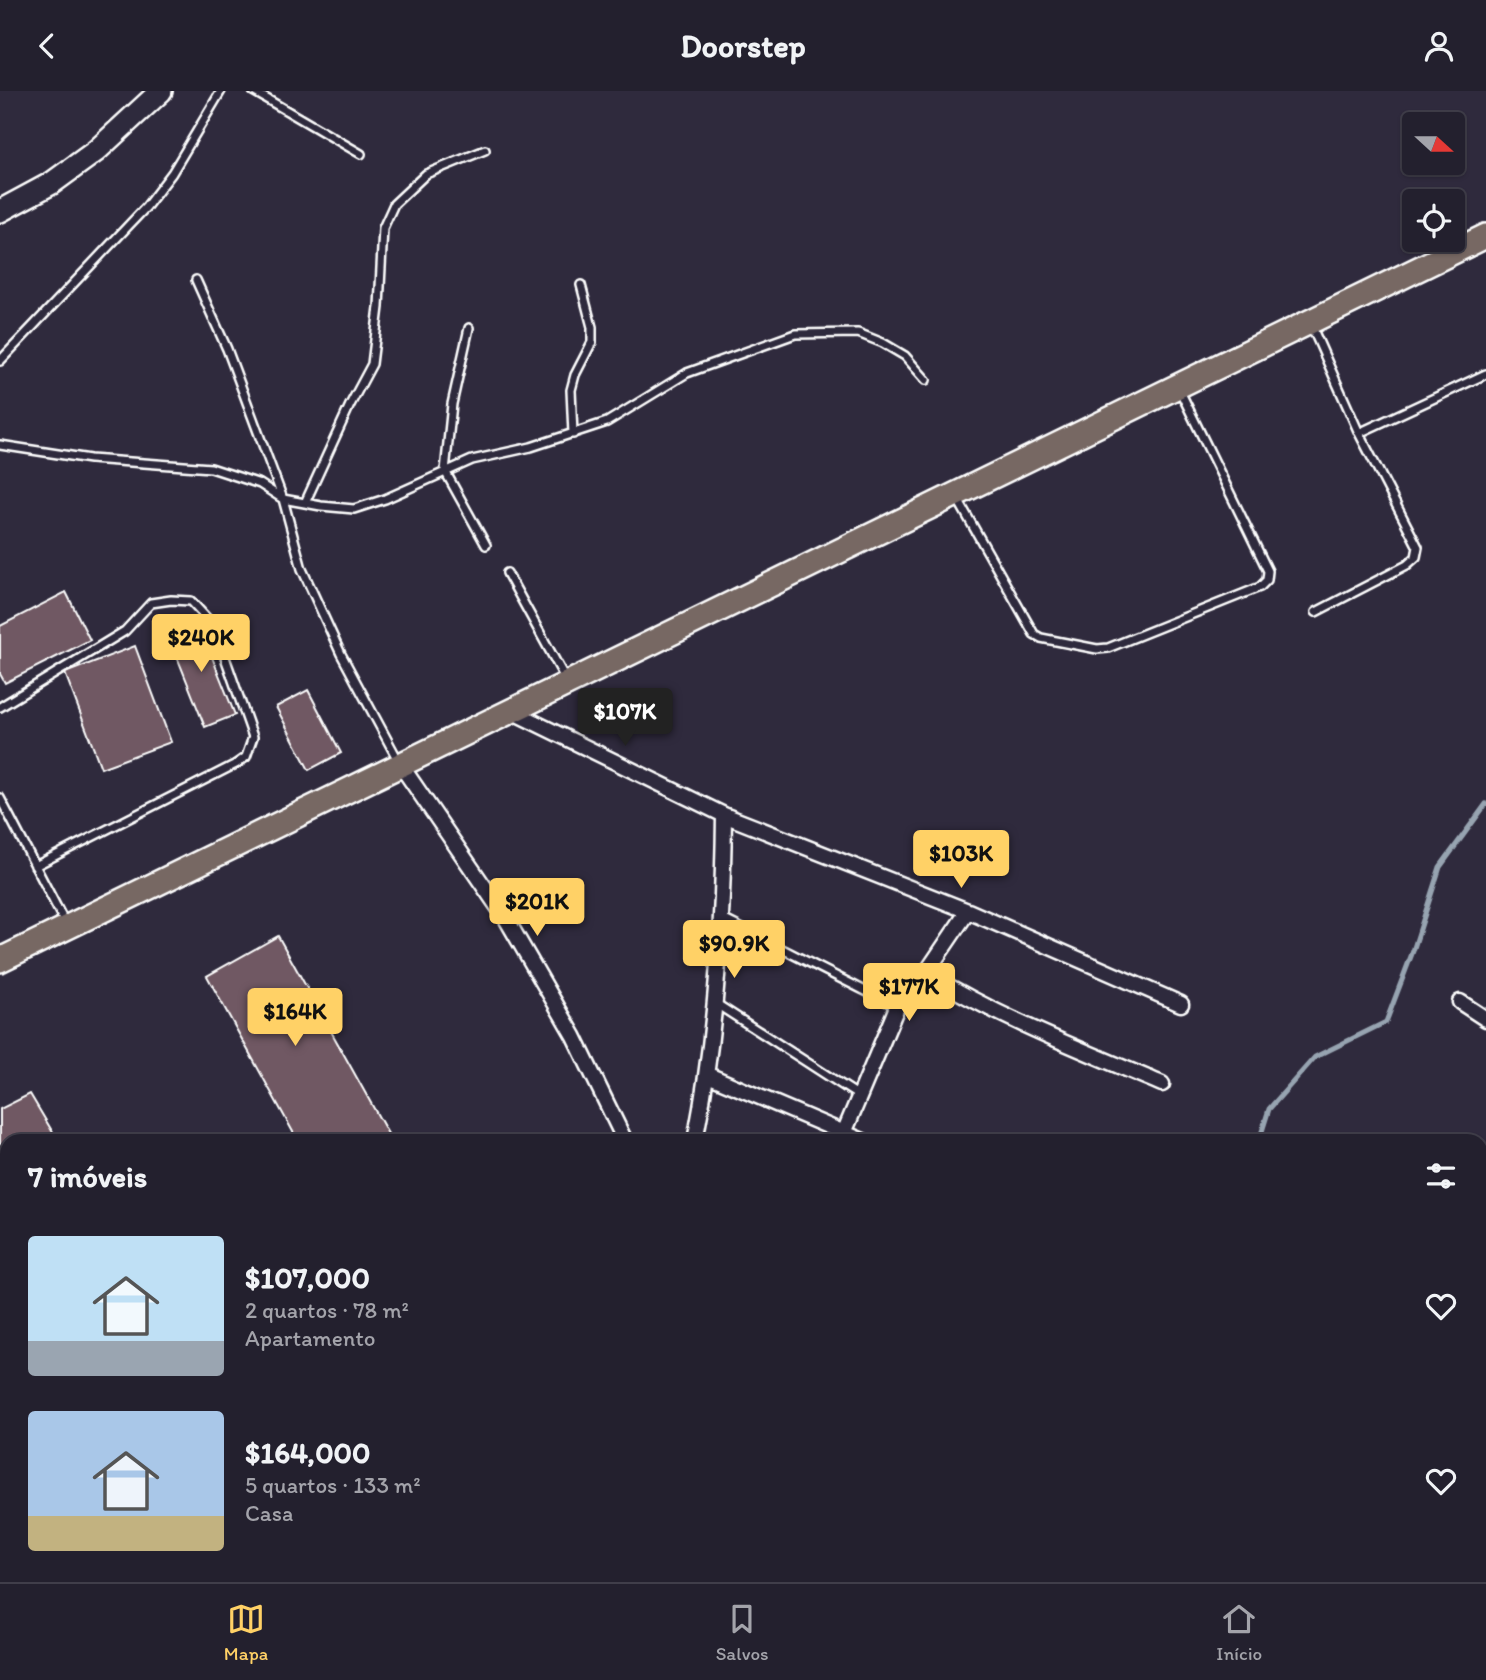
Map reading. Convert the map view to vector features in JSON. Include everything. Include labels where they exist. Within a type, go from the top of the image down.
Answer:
[{"type":"main road","points":[[0,960],[1486,236]]},
{"type":"street","points":[[2,206],[52,183],[96,151],[161,91]]},
{"type":"street","points":[[511,711],[724,815],[968,911],[1181,1004]]},
{"type":"street","points":[[400,764],[507,920],[574,1036],[622,1134]]},
{"type":"street","points":[[696,1134],[708,1075],[722,918],[724,815]]},
{"type":"street","points":[[708,1075],[844,1133],[897,1007],[926,973],[968,911]]},
{"type":"street","points":[[926,973],[1018,1022],[1162,1084]]},
{"type":"street","points":[[1460,1002],[1486,1019]]},
{"type":"lane","points":[[0,361],[146,207],[172,173],[221,91]]},
{"type":"lane","points":[[253,91],[361,154]]},
{"type":"lane","points":[[305,503],[350,405],[372,365],[379,307],[383,229],[394,204],[426,174],[485,150]]},
{"type":"lane","points":[[197,280],[227,349],[284,499],[302,569],[341,654],[400,764]]},
{"type":"lane","points":[[573,434],[571,390],[575,375],[592,342],[592,327],[581,285]]},
{"type":"lane","points":[[1310,321],[1359,433],[1418,547],[1416,557],[1408,565],[1316,612]]},
{"type":"lane","points":[[469,328],[452,404],[445,471],[486,545]]},
{"type":"lane","points":[[0,445],[90,459],[211,468],[260,484],[284,499],[354,509],[385,499],[472,460],[531,447],[607,422],[687,373],[795,334],[858,333],[883,342],[905,356],[926,380]]},
{"type":"lane","points":[[1359,433],[1486,374]]},
{"type":"lane","points":[[955,494],[1034,634],[1041,638],[1097,649],[1108,648],[1260,587],[1267,580],[1268,571],[1177,385]]},
{"type":"lane","points":[[508,573],[568,684]]},
{"type":"lane","points":[[0,707],[125,631],[151,603],[191,601],[214,626],[253,737],[246,757],[236,764],[35,866]]},
{"type":"lane","points":[[0,798],[68,929]]},
{"type":"lane","points":[[722,918],[897,1007]]},
{"type":"lane","points":[[714,1003],[859,1095]]},
{"type":"building","points":[[66,592],[90,640],[5,683],[0,674],[0,626]]},
{"type":"building","points":[[198,622],[235,715],[205,727],[168,634]]},
{"type":"building","points":[[135,646],[171,742],[101,768],[65,673]]},
{"type":"building","points":[[308,690],[341,753],[309,770],[276,707]]},
{"type":"building","points":[[278,936],[388,1134],[294,1134],[207,976]]},
{"type":"building","points":[[30,1094],[54,1134],[0,1134],[0,1109]]},
{"type":"waterway","points":[[1261,1134],[1269,1109],[1315,1057],[1386,1022],[1413,951],[1440,867],[1486,804]]}]
